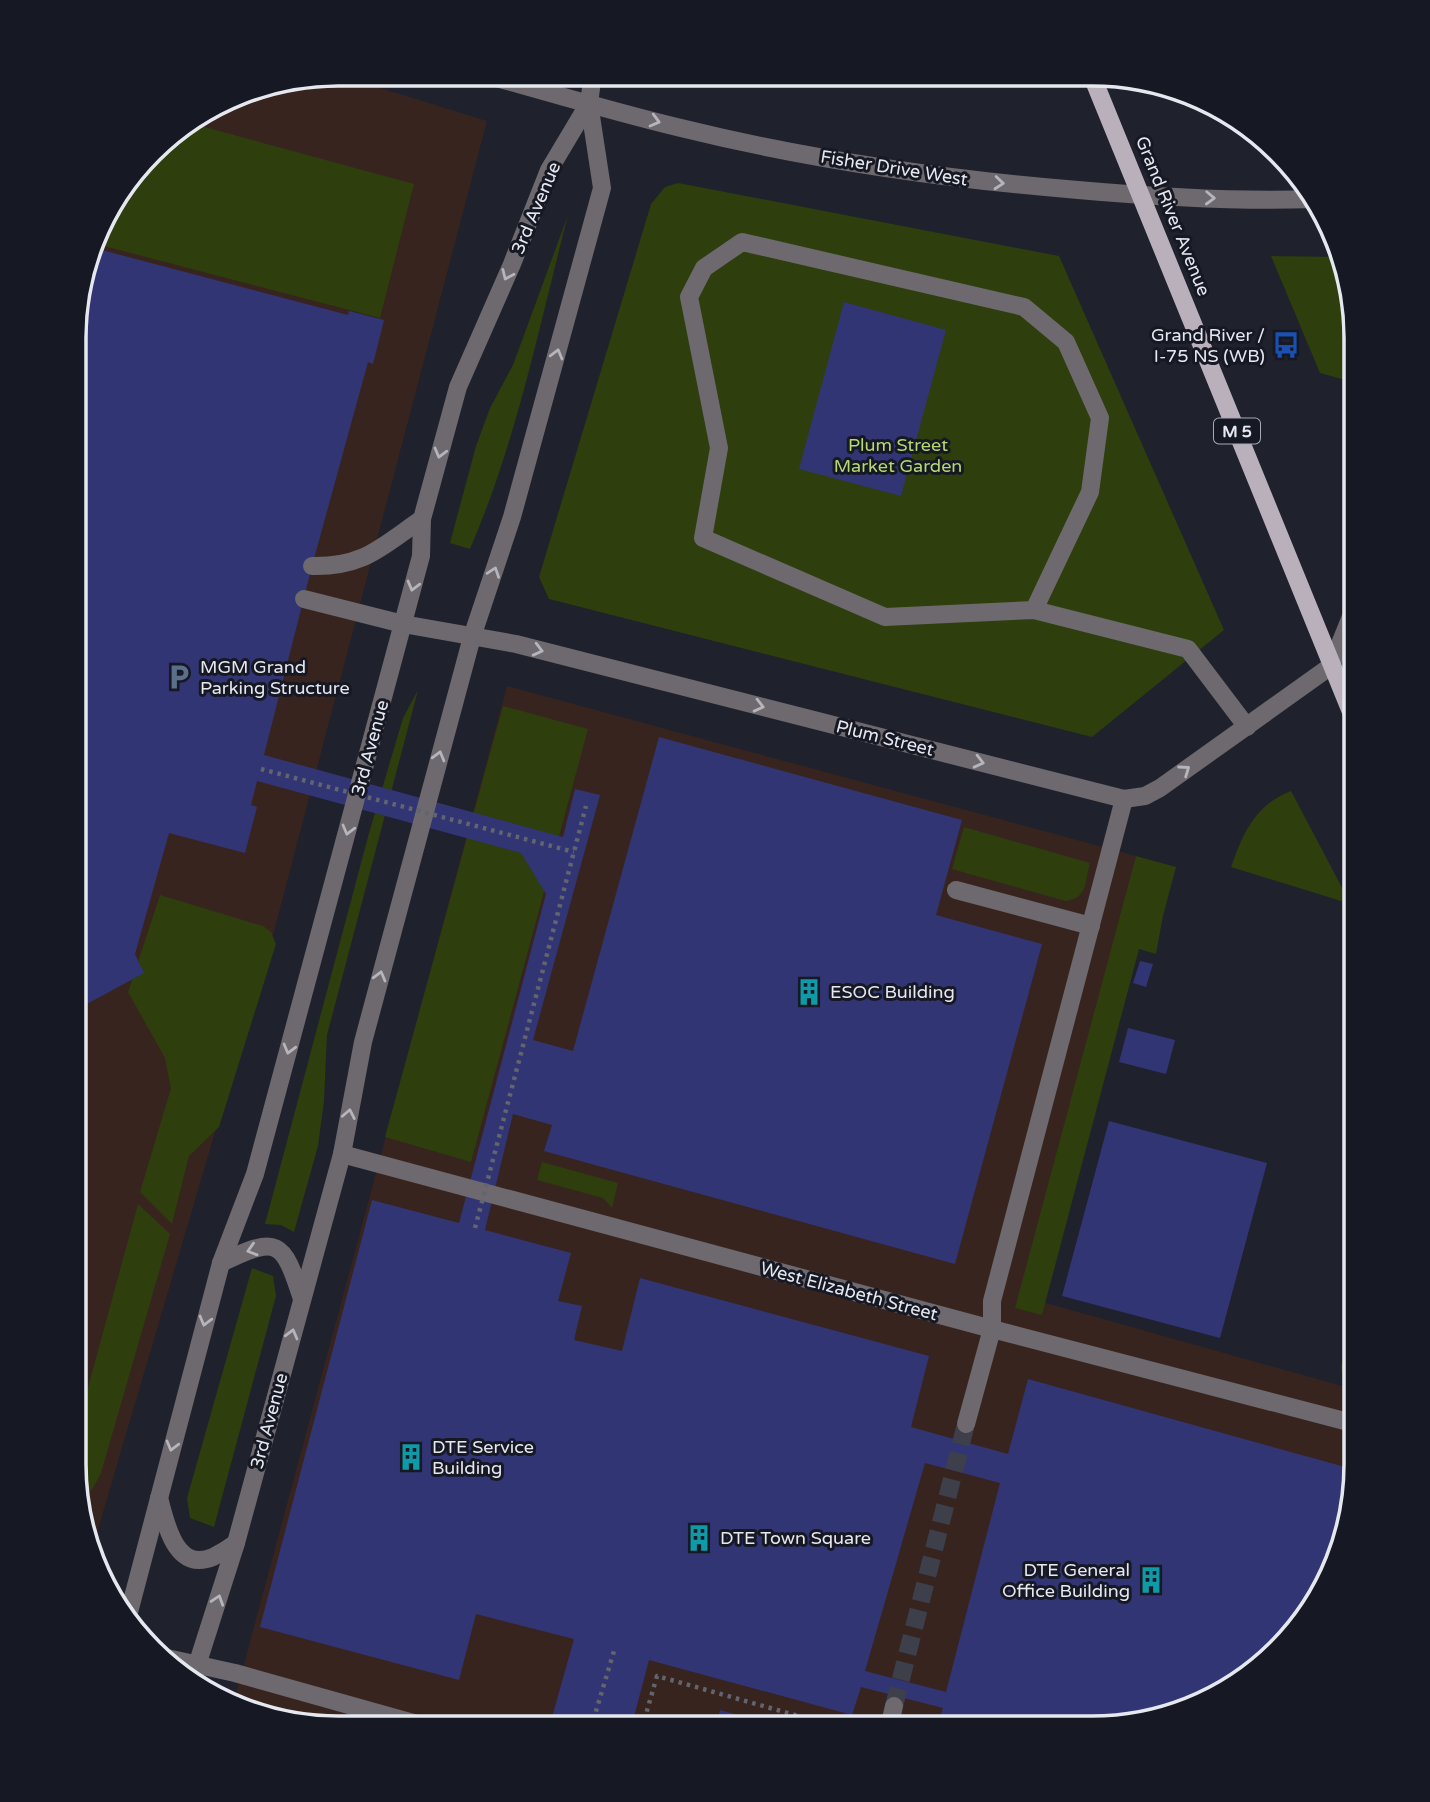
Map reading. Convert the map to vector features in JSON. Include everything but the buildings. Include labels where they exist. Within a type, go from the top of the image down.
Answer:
[{"type":"main road","name":"Grand River Avenue","points":[[1095,86],[1142,195],[1344,696]]},
{"type":"street","name":"Fisher Drive West","points":[[519,86],[681,128],[841,162],[975,181],[1142,195],[1262,201],[1303,199]]},
{"type":"street","points":[[589,103],[591,86]]},
{"type":"street","name":"3rd Avenue","points":[[130,1607],[221,1263],[255,1174],[403,624],[421,556],[422,519],[458,387],[512,264],[549,170],[589,103]]},
{"type":"street","name":"3rd Avenue","points":[[194,1671],[236,1543],[342,1154],[363,1042],[472,637],[512,517],[602,188],[589,103]]},
{"type":"street","points":[[1034,610],[1090,492],[1100,418],[1066,342],[1024,307],[742,242],[704,268],[689,297],[719,448],[703,538],[885,617],[1034,610],[1188,649],[1247,727]]},
{"type":"street","points":[[312,566],[337,566],[371,555],[422,519]]},
{"type":"street","name":"Plum Street","points":[[303,599],[403,624],[529,648],[1125,799]]},
{"type":"street","points":[[966,1424],[992,1329],[992,1301],[1125,799],[1145,796],[1160,788],[1331,666],[1344,634]]},
{"type":"street","points":[[956,890],[1091,926]]},
{"type":"street","name":"West Elizabeth Street","points":[[342,1154],[1344,1421]]},
{"type":"street","points":[[221,1263],[253,1247],[273,1247],[283,1253],[291,1266],[302,1299]]},
{"type":"street","points":[[159,1498],[171,1541],[184,1555],[198,1560],[211,1558],[236,1543]]},
{"type":"street","points":[[180,1661],[235,1673],[388,1716]]},
{"type":"street","points":[[892,1716],[894,1706]]},
{"type":"path","points":[[261,769],[574,852]]},
{"type":"path","points":[[475,1228],[586,806]]},
{"type":"path","points":[[595,1716],[614,1651]]},
{"type":"path","points":[[645,1716],[657,1676],[799,1716]]},
{"type":"shaded area","points":[[321,86],[374,86],[487,121],[272,939],[96,1536],[86,1481],[86,321],[94,272],[119,212],[138,184],[159,159],[198,128],[241,105],[272,94]]},
{"type":"shaded area","points":[[507,686],[1136,856],[1032,1299],[1344,1387],[1344,1481],[1336,1530],[1311,1590],[1271,1643],[1232,1674],[1189,1697],[1158,1708],[1109,1716],[321,1716],[272,1708],[236,1695]]},
{"type":"green space","points":[[201,126],[414,184],[380,318],[103,246],[119,212],[148,171],[171,148]]},
{"type":"green space","name":"Plum Street Market Garden","points":[[678,183],[1059,256],[1224,630],[1092,737],[549,599],[539,577],[651,204],[665,187]]},
{"type":"green space","points":[[568,215],[501,468],[470,549],[450,543],[476,446],[490,408],[513,365]]},
{"type":"green space","points":[[1271,256],[1331,257],[1344,321],[1344,380],[1320,373]]},
{"type":"green space","points":[[418,690],[327,1035],[324,1101],[318,1146],[294,1232],[281,1225],[265,1224],[369,833],[403,718]]},
{"type":"green space","points":[[503,706],[588,729],[471,1162],[385,1137]]},
{"type":"green space","points":[[1291,791],[1344,891],[1344,899],[1341,901],[1231,867],[1252,822],[1259,812]]},
{"type":"green space","points":[[964,827],[1090,863],[1084,888],[1077,897],[1065,901],[952,869]]},
{"type":"green space","points":[[1136,856],[1176,867],[1156,954],[1139,949],[1042,1315],[1015,1308]]},
{"type":"green space","points":[[160,895],[263,926],[271,932],[276,944],[219,1127],[189,1156],[172,1224],[140,1192],[171,1088],[165,1058],[128,992]]},
{"type":"green space","points":[[542,1162],[618,1183],[612,1208],[603,1198],[537,1180]]},
{"type":"green space","points":[[138,1204],[170,1234],[101,1473],[87,1493],[86,1395]]},
{"type":"green space","points":[[252,1268],[273,1276],[276,1296],[214,1527],[190,1518],[187,1498]]},
{"type":"green space","points":[[1344,1356],[1344,1390],[1341,1367]]},
{"type":"tunnel","points":[[894,1706],[966,1424]]},
{"type":"place","name":"Grand River / I-75 NS (WB)","points":[[1286,345]]},
{"type":"place","name":"MGM Grand Parking Structure","points":[[179,677]]},
{"type":"place","name":"ESOC Building","points":[[809,992]]},
{"type":"place","name":"DTE Service Building","points":[[411,1457]]},
{"type":"place","name":"DTE Town Square","points":[[699,1538]]},
{"type":"place","name":"DTE General Office Building","points":[[1151,1580]]}]
